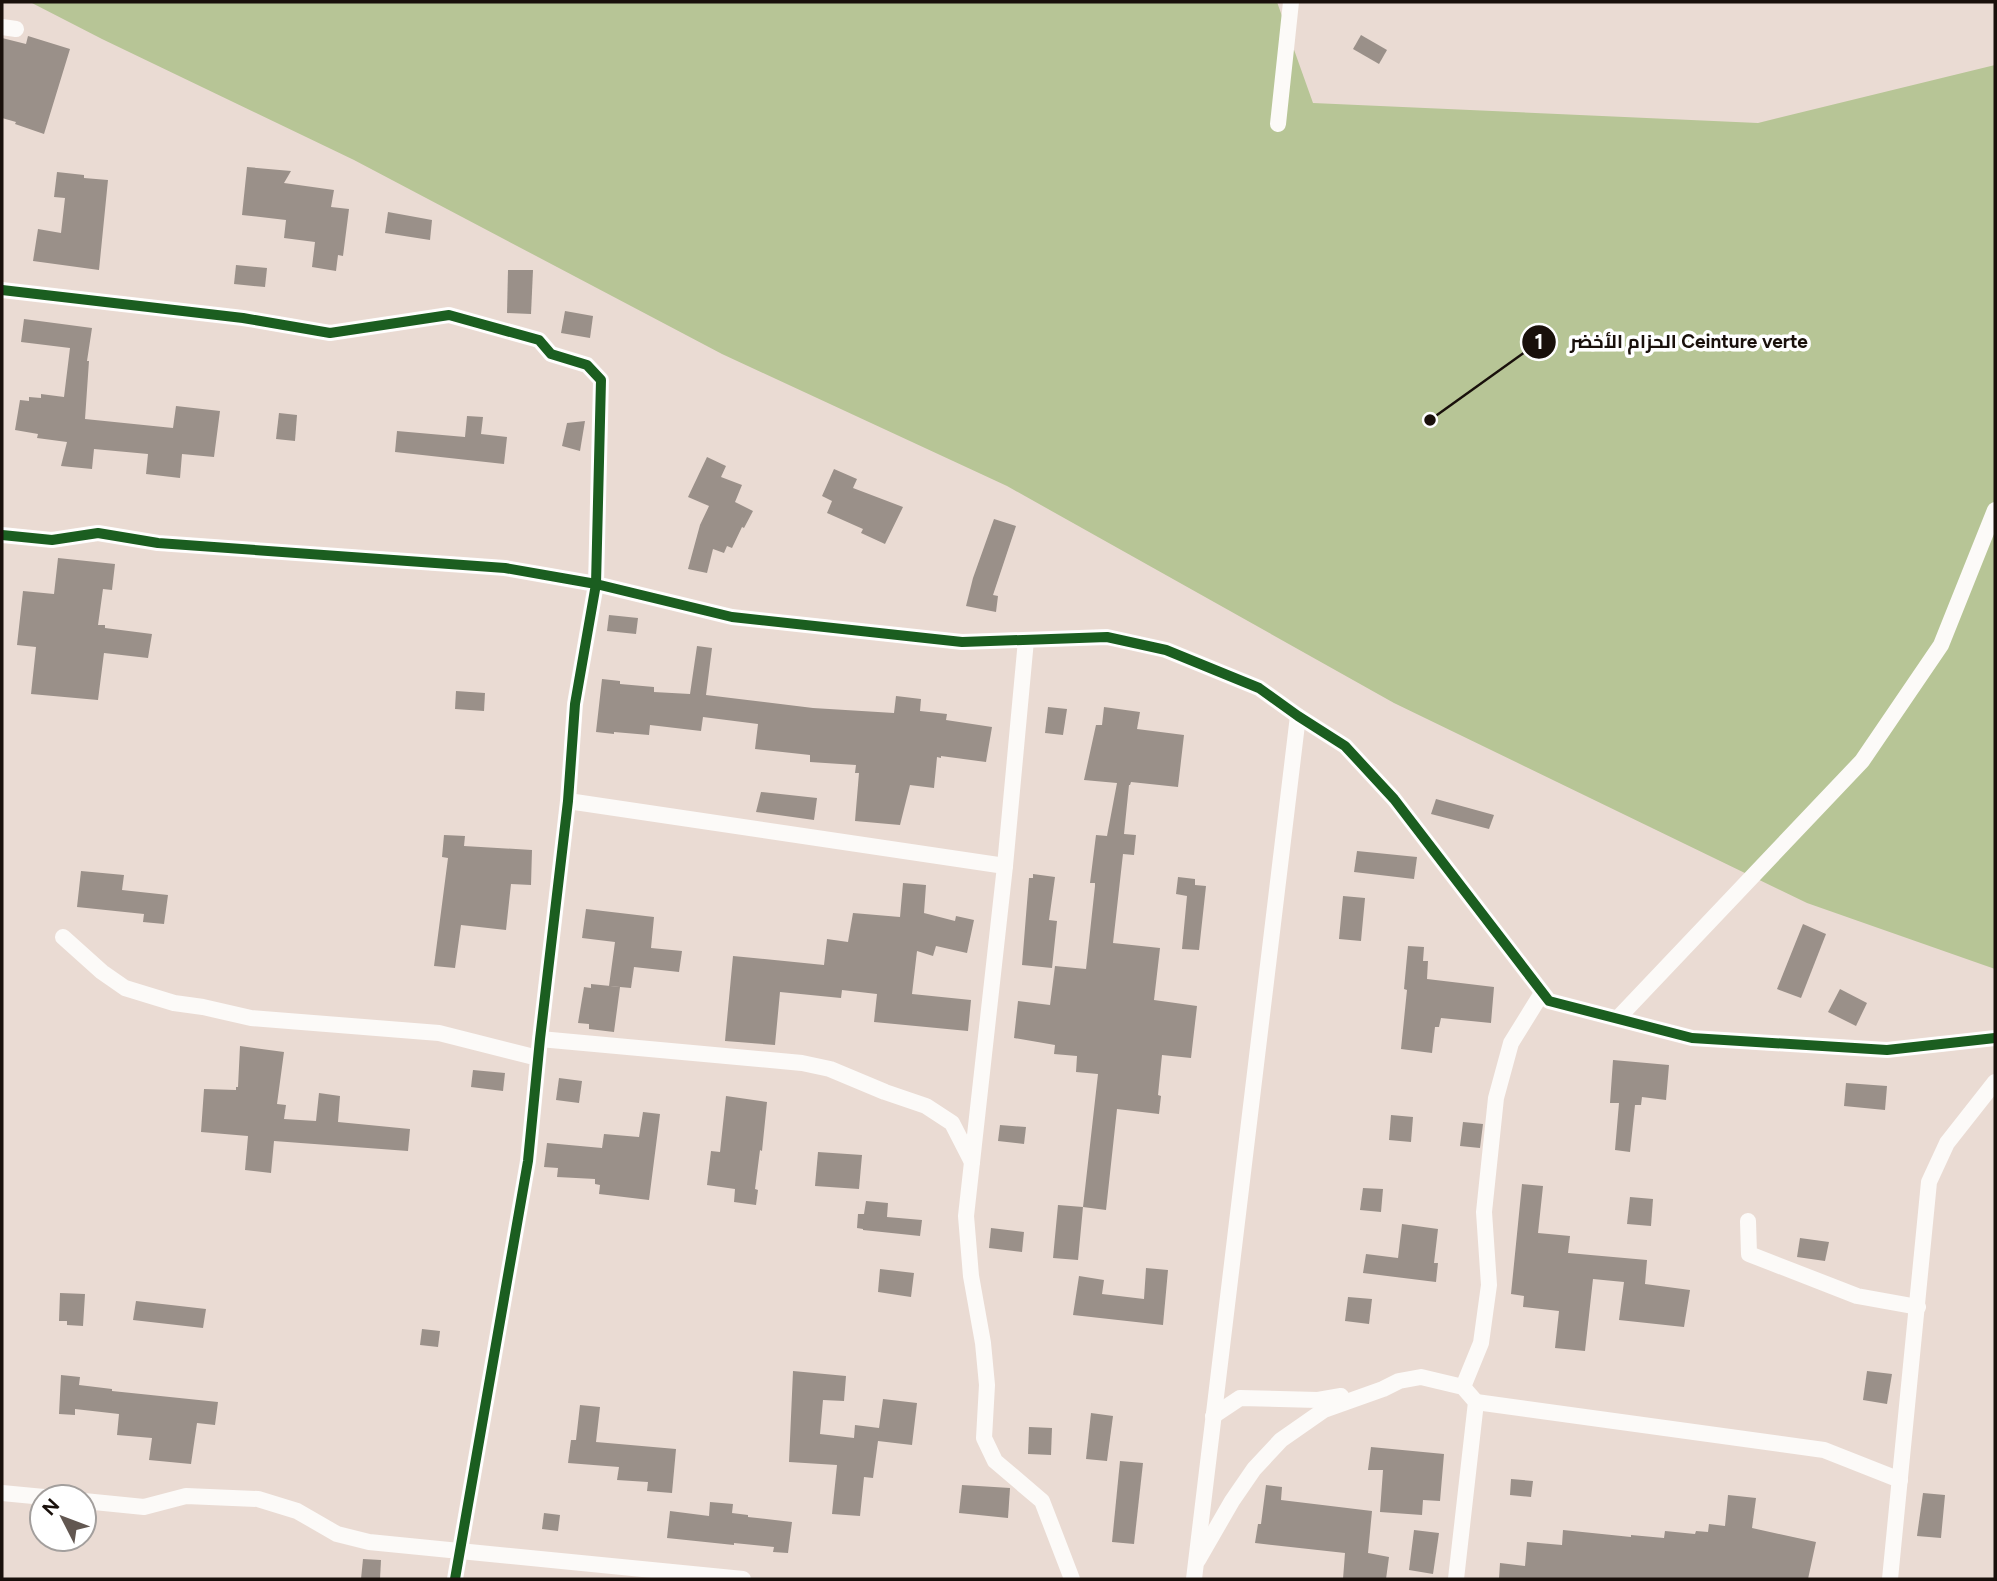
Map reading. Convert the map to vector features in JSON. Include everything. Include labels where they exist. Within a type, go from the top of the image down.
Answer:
[{"type":"street","points":[[1278,124],[1291,2]]},
{"type":"street","points":[[2,290],[243,318],[330,332],[449,315],[539,340],[551,354],[587,365],[601,380],[596,584],[575,704],[568,801],[528,1161],[455,1579]]},
{"type":"street","points":[[1618,1018],[1862,761],[1941,645],[1995,510]]},
{"type":"street","points":[[2,536],[52,540],[98,533],[159,543],[505,568],[596,584],[732,617],[962,642],[1107,637],[1166,650],[1259,688],[1345,746],[1394,799],[1549,1001],[1692,1038],[1887,1050],[1995,1038]]},
{"type":"street","points":[[1026,640],[1005,866],[966,1216],[971,1276],[984,1343],[987,1385],[984,1438],[995,1461],[1042,1501],[1072,1579]]},
{"type":"street","points":[[1194,1574],[1298,716]]},
{"type":"street","points":[[568,801],[1005,866]]},
{"type":"street","points":[[63,937],[102,972],[125,988],[174,1003],[251,1018],[439,1033],[538,1058]]},
{"type":"street","points":[[1463,1387],[1481,1343],[1489,1285],[1484,1212],[1496,1098],[1511,1043],[1542,993]]},
{"type":"street","points":[[540,1039],[802,1063],[830,1069],[885,1093],[926,1106],[952,1123],[972,1162]]},
{"type":"street","points":[[1890,1579],[1929,1182],[1947,1143],[1995,1082]]},
{"type":"street","points":[[1748,1221],[1749,1254],[1857,1296],[1918,1307]]},
{"type":"street","points":[[1194,1574],[1232,1502],[1254,1469],[1281,1440],[1324,1410],[1399,1381],[1421,1377],[1463,1387],[1476,1402],[1824,1450],[1900,1480]]},
{"type":"street","points":[[1213,1416],[1240,1398],[1318,1400],[1382,1389]]},
{"type":"street","points":[[1456,1579],[1476,1402]]},
{"type":"street","points":[[2,1493],[28,1495]]},
{"type":"street","points":[[98,1502],[144,1507],[186,1496],[258,1499],[297,1511],[337,1534],[369,1542],[743,1579]]},
{"type":"green space","points":[[30,2],[1277,2],[1313,103],[1758,123],[1995,65],[1995,969],[1807,903],[1394,703],[1007,486],[722,354],[354,160]]},
{"type":"building","points":[[1361,35],[1387,50],[1379,64],[1353,49]]},
{"type":"building","points":[[28,36],[70,49],[44,134],[2,118],[2,38],[26,44]]},
{"type":"building","points":[[247,167],[291,171],[284,183],[334,190],[331,207],[349,209],[343,256],[338,255],[336,271],[312,267],[315,242],[284,238],[286,220],[242,215]]},
{"type":"building","points":[[57,172],[108,180],[99,270],[33,261],[38,229],[61,233],[65,198],[54,197]]},
{"type":"building","points":[[388,212],[432,220],[430,240],[385,233]]},
{"type":"building","points":[[236,265],[267,268],[265,287],[234,284]]},
{"type":"building","points":[[508,270],[533,270],[531,314],[507,313]]},
{"type":"building","points":[[565,311],[593,316],[590,338],[561,333]]},
{"type":"building","points":[[24,319],[92,328],[87,361],[85,419],[173,428],[176,406],[220,411],[214,457],[182,454],[180,478],[146,474],[148,454],[94,449],[92,469],[61,466],[67,442],[37,438],[38,434],[15,430],[20,400],[29,401],[29,397],[41,398],[41,394],[64,397],[70,348],[21,342]]},
{"type":"building","points":[[279,413],[297,415],[295,441],[276,439]]},
{"type":"building","points":[[467,416],[483,417],[481,434],[507,437],[504,464],[395,452],[397,431],[465,437]]},
{"type":"building","points":[[585,421],[580,451],[562,446],[567,423]]},
{"type":"building","points":[[707,457],[726,466],[721,477],[742,485],[735,502],[753,511],[732,548],[727,546],[724,553],[713,549],[707,573],[688,569],[700,525],[709,506],[688,497]]},
{"type":"building","points":[[834,469],[857,479],[853,488],[903,507],[885,544],[861,533],[863,529],[827,513],[832,501],[822,496]]},
{"type":"building","points":[[994,519],[1016,526],[993,595],[998,596],[996,612],[966,606]]},
{"type":"building","points":[[58,558],[115,564],[112,590],[103,589],[98,625],[152,634],[148,658],[104,653],[98,700],[31,694],[36,647],[17,645],[23,591],[54,594]]},
{"type":"building","points":[[609,615],[638,618],[636,634],[607,631]]},
{"type":"building","points":[[697,646],[712,648],[706,695],[813,708],[894,713],[896,696],[921,699],[920,711],[947,714],[946,720],[992,727],[986,762],[937,757],[934,788],[910,785],[900,825],[855,821],[859,773],[855,773],[856,765],[810,762],[810,755],[755,749],[758,724],[703,717],[701,731],[650,725],[649,735],[596,732],[602,679],[620,681],[620,684],[654,687],[654,692],[690,694]]},
{"type":"building","points":[[456,691],[485,693],[484,711],[455,709]]},
{"type":"building","points":[[1048,707],[1067,709],[1063,735],[1045,733]]},
{"type":"building","points":[[1104,707],[1140,712],[1137,729],[1184,735],[1178,787],[1131,782],[1129,785],[1124,834],[1136,835],[1134,855],[1123,854],[1113,943],[1160,948],[1154,1000],[1197,1006],[1191,1058],[1162,1055],[1159,1114],[1117,1109],[1106,1210],[1083,1207],[1098,1074],[1076,1072],[1077,1056],[1054,1054],[1055,1045],[1014,1038],[1018,1001],[1050,1005],[1055,966],[1086,969],[1095,886],[1095,883],[1090,883],[1096,835],[1107,836],[1117,783],[1084,780],[1096,725],[1102,725]]},
{"type":"building","points":[[761,792],[817,798],[814,820],[756,812]]},
{"type":"building","points":[[1436,799],[1494,815],[1489,829],[1431,814]]},
{"type":"building","points":[[444,835],[465,836],[464,846],[532,850],[531,885],[511,884],[506,930],[461,925],[455,968],[434,966],[448,858],[442,857]]},
{"type":"building","points":[[1357,851],[1417,857],[1414,879],[1354,872]]},
{"type":"building","points":[[81,871],[124,875],[122,890],[168,895],[164,924],[143,922],[144,914],[77,907]]},
{"type":"building","points":[[1033,874],[1055,877],[1049,920],[1057,921],[1052,968],[1022,965],[1029,878],[1033,878]]},
{"type":"building","points":[[1178,877],[1195,879],[1195,885],[1206,886],[1199,950],[1182,949],[1187,896],[1176,894]]},
{"type":"building","points":[[903,883],[926,885],[924,913],[955,921],[956,916],[974,920],[967,953],[936,946],[933,956],[917,951],[912,994],[971,1000],[968,1031],[874,1022],[877,994],[842,990],[841,998],[780,992],[775,1045],[725,1041],[733,956],[824,965],[827,939],[848,942],[853,913],[900,917]]},
{"type":"building","points":[[1343,896],[1365,898],[1361,941],[1339,939]]},
{"type":"building","points":[[586,909],[654,917],[651,948],[682,951],[679,972],[634,967],[631,988],[609,986],[615,942],[582,938]]},
{"type":"building","points":[[1803,924],[1826,934],[1801,998],[1777,989]]},
{"type":"building","points":[[1408,946],[1424,947],[1423,961],[1428,961],[1427,979],[1494,987],[1491,1023],[1441,1018],[1439,1027],[1435,1027],[1432,1053],[1401,1049]]},
{"type":"building","points":[[591,984],[620,987],[614,1032],[589,1029],[589,1024],[578,1023],[584,987],[591,988]]},
{"type":"building","points":[[1840,989],[1867,1003],[1856,1026],[1828,1012]]},
{"type":"building","points":[[240,1046],[284,1052],[277,1104],[286,1105],[284,1119],[316,1121],[319,1093],[340,1096],[338,1122],[410,1129],[408,1151],[274,1141],[271,1173],[245,1170],[248,1136],[201,1132],[204,1089],[236,1090],[238,1087]]},
{"type":"building","points":[[1613,1060],[1669,1065],[1666,1100],[1642,1097],[1641,1105],[1635,1105],[1630,1152],[1615,1150],[1619,1103],[1610,1103]]},
{"type":"building","points":[[473,1070],[505,1073],[503,1091],[471,1087]]},
{"type":"building","points":[[559,1078],[582,1081],[579,1103],[556,1100]]},
{"type":"building","points":[[1846,1083],[1887,1086],[1885,1110],[1844,1106]]},
{"type":"building","points":[[726,1096],[767,1102],[755,1189],[758,1190],[756,1205],[734,1202],[735,1189],[707,1185],[711,1151],[720,1152]]},
{"type":"building","points":[[643,1112],[660,1114],[649,1200],[599,1194],[600,1185],[595,1184],[595,1179],[557,1177],[558,1168],[544,1167],[547,1143],[602,1148],[604,1134],[639,1137]]},
{"type":"building","points":[[1391,1115],[1413,1117],[1411,1142],[1389,1140]]},
{"type":"building","points":[[1463,1122],[1483,1124],[1480,1148],[1460,1146]]},
{"type":"building","points":[[1000,1125],[1026,1127],[1024,1144],[998,1141]]},
{"type":"building","points":[[818,1152],[862,1155],[859,1189],[815,1186]]},
{"type":"building","points":[[1522,1184],[1543,1186],[1538,1233],[1570,1236],[1568,1253],[1647,1260],[1645,1284],[1690,1290],[1684,1327],[1619,1320],[1624,1282],[1593,1279],[1585,1351],[1555,1348],[1559,1311],[1523,1307],[1524,1296],[1511,1294]]},
{"type":"building","points":[[1363,1188],[1383,1189],[1381,1212],[1360,1210]]},
{"type":"building","points":[[1630,1197],[1653,1199],[1651,1226],[1627,1224]]},
{"type":"building","points":[[866,1201],[888,1203],[887,1217],[922,1220],[920,1236],[857,1228],[858,1214],[864,1214]]},
{"type":"building","points":[[1058,1205],[1083,1207],[1078,1260],[1053,1258]]},
{"type":"building","points":[[1402,1224],[1438,1229],[1434,1263],[1438,1263],[1436,1282],[1363,1273],[1366,1254],[1398,1258]]},
{"type":"building","points":[[991,1228],[1024,1232],[1022,1252],[989,1248]]},
{"type":"building","points":[[1800,1238],[1829,1242],[1825,1261],[1797,1257]]},
{"type":"building","points":[[1146,1268],[1168,1270],[1163,1325],[1073,1315],[1079,1276],[1104,1280],[1102,1294],[1144,1299]]},
{"type":"building","points":[[880,1269],[914,1273],[911,1297],[878,1292]]},
{"type":"building","points":[[60,1293],[85,1294],[83,1326],[67,1325],[67,1321],[59,1321]]},
{"type":"building","points":[[1348,1297],[1372,1299],[1369,1324],[1345,1321]]},
{"type":"building","points":[[136,1301],[206,1309],[203,1328],[133,1320]]},
{"type":"building","points":[[422,1329],[440,1331],[438,1347],[420,1345]]},
{"type":"building","points":[[793,1371],[846,1376],[844,1401],[823,1400],[820,1434],[854,1438],[855,1425],[879,1428],[883,1399],[917,1403],[912,1445],[878,1441],[873,1478],[864,1477],[860,1516],[832,1514],[837,1465],[789,1462]]},
{"type":"building","points":[[1867,1371],[1892,1374],[1887,1404],[1863,1400]]},
{"type":"building","points":[[61,1375],[80,1377],[79,1385],[112,1391],[218,1402],[215,1425],[197,1423],[191,1464],[149,1460],[152,1438],[117,1435],[119,1414],[75,1409],[75,1415],[59,1414]]},
{"type":"building","points":[[580,1405],[600,1407],[596,1442],[676,1449],[672,1493],[647,1491],[648,1482],[617,1480],[619,1467],[568,1463],[571,1440],[576,1440]]},
{"type":"building","points":[[1091,1413],[1113,1416],[1107,1461],[1086,1459]]},
{"type":"building","points":[[1029,1427],[1052,1428],[1051,1455],[1028,1454]]},
{"type":"building","points":[[1371,1447],[1444,1454],[1440,1501],[1423,1500],[1422,1515],[1380,1512],[1383,1470],[1368,1470]]},
{"type":"building","points":[[1120,1461],[1143,1463],[1134,1544],[1112,1542]]},
{"type":"building","points":[[1511,1479],[1533,1481],[1531,1497],[1510,1495]]},
{"type":"building","points":[[962,1485],[1010,1488],[1008,1518],[959,1513]]},
{"type":"building","points":[[1266,1485],[1282,1487],[1281,1500],[1372,1511],[1368,1553],[1389,1557],[1386,1579],[1343,1579],[1345,1553],[1255,1543],[1258,1524],[1261,1524]]},
{"type":"building","points":[[1923,1493],[1945,1495],[1941,1538],[1917,1536]]},
{"type":"building","points":[[1728,1495],[1756,1498],[1752,1528],[1816,1542],[1808,1579],[1499,1579],[1500,1563],[1525,1566],[1527,1542],[1562,1545],[1563,1530],[1664,1538],[1665,1531],[1695,1534],[1696,1531],[1708,1532],[1709,1524],[1725,1526]]},
{"type":"building","points":[[710,1502],[733,1504],[732,1513],[748,1517],[792,1522],[788,1553],[773,1552],[774,1547],[667,1538],[670,1511],[709,1516]]},
{"type":"building","points":[[544,1513],[560,1515],[558,1531],[542,1529]]},
{"type":"building","points":[[1414,1530],[1439,1533],[1433,1574],[1409,1570]]},
{"type":"building","points":[[363,1559],[381,1560],[380,1579],[361,1579]]},
{"type":"cycle path","points":[[2,290],[243,318],[330,333],[449,315],[539,340],[551,354],[587,365],[601,380],[596,584],[732,617],[962,642],[1107,637],[1166,650],[1259,688],[1345,746],[1394,799],[1549,1001],[1692,1038],[1887,1050],[1995,1038]]},
{"type":"cycle path","points":[[2,535],[52,540],[98,533],[158,543],[505,568],[596,584],[575,704],[568,801],[528,1161],[455,1579]]},
{"type":"place","name":"الحزام الأخضر Ceinture verte","points":[[1430,420]]}]
